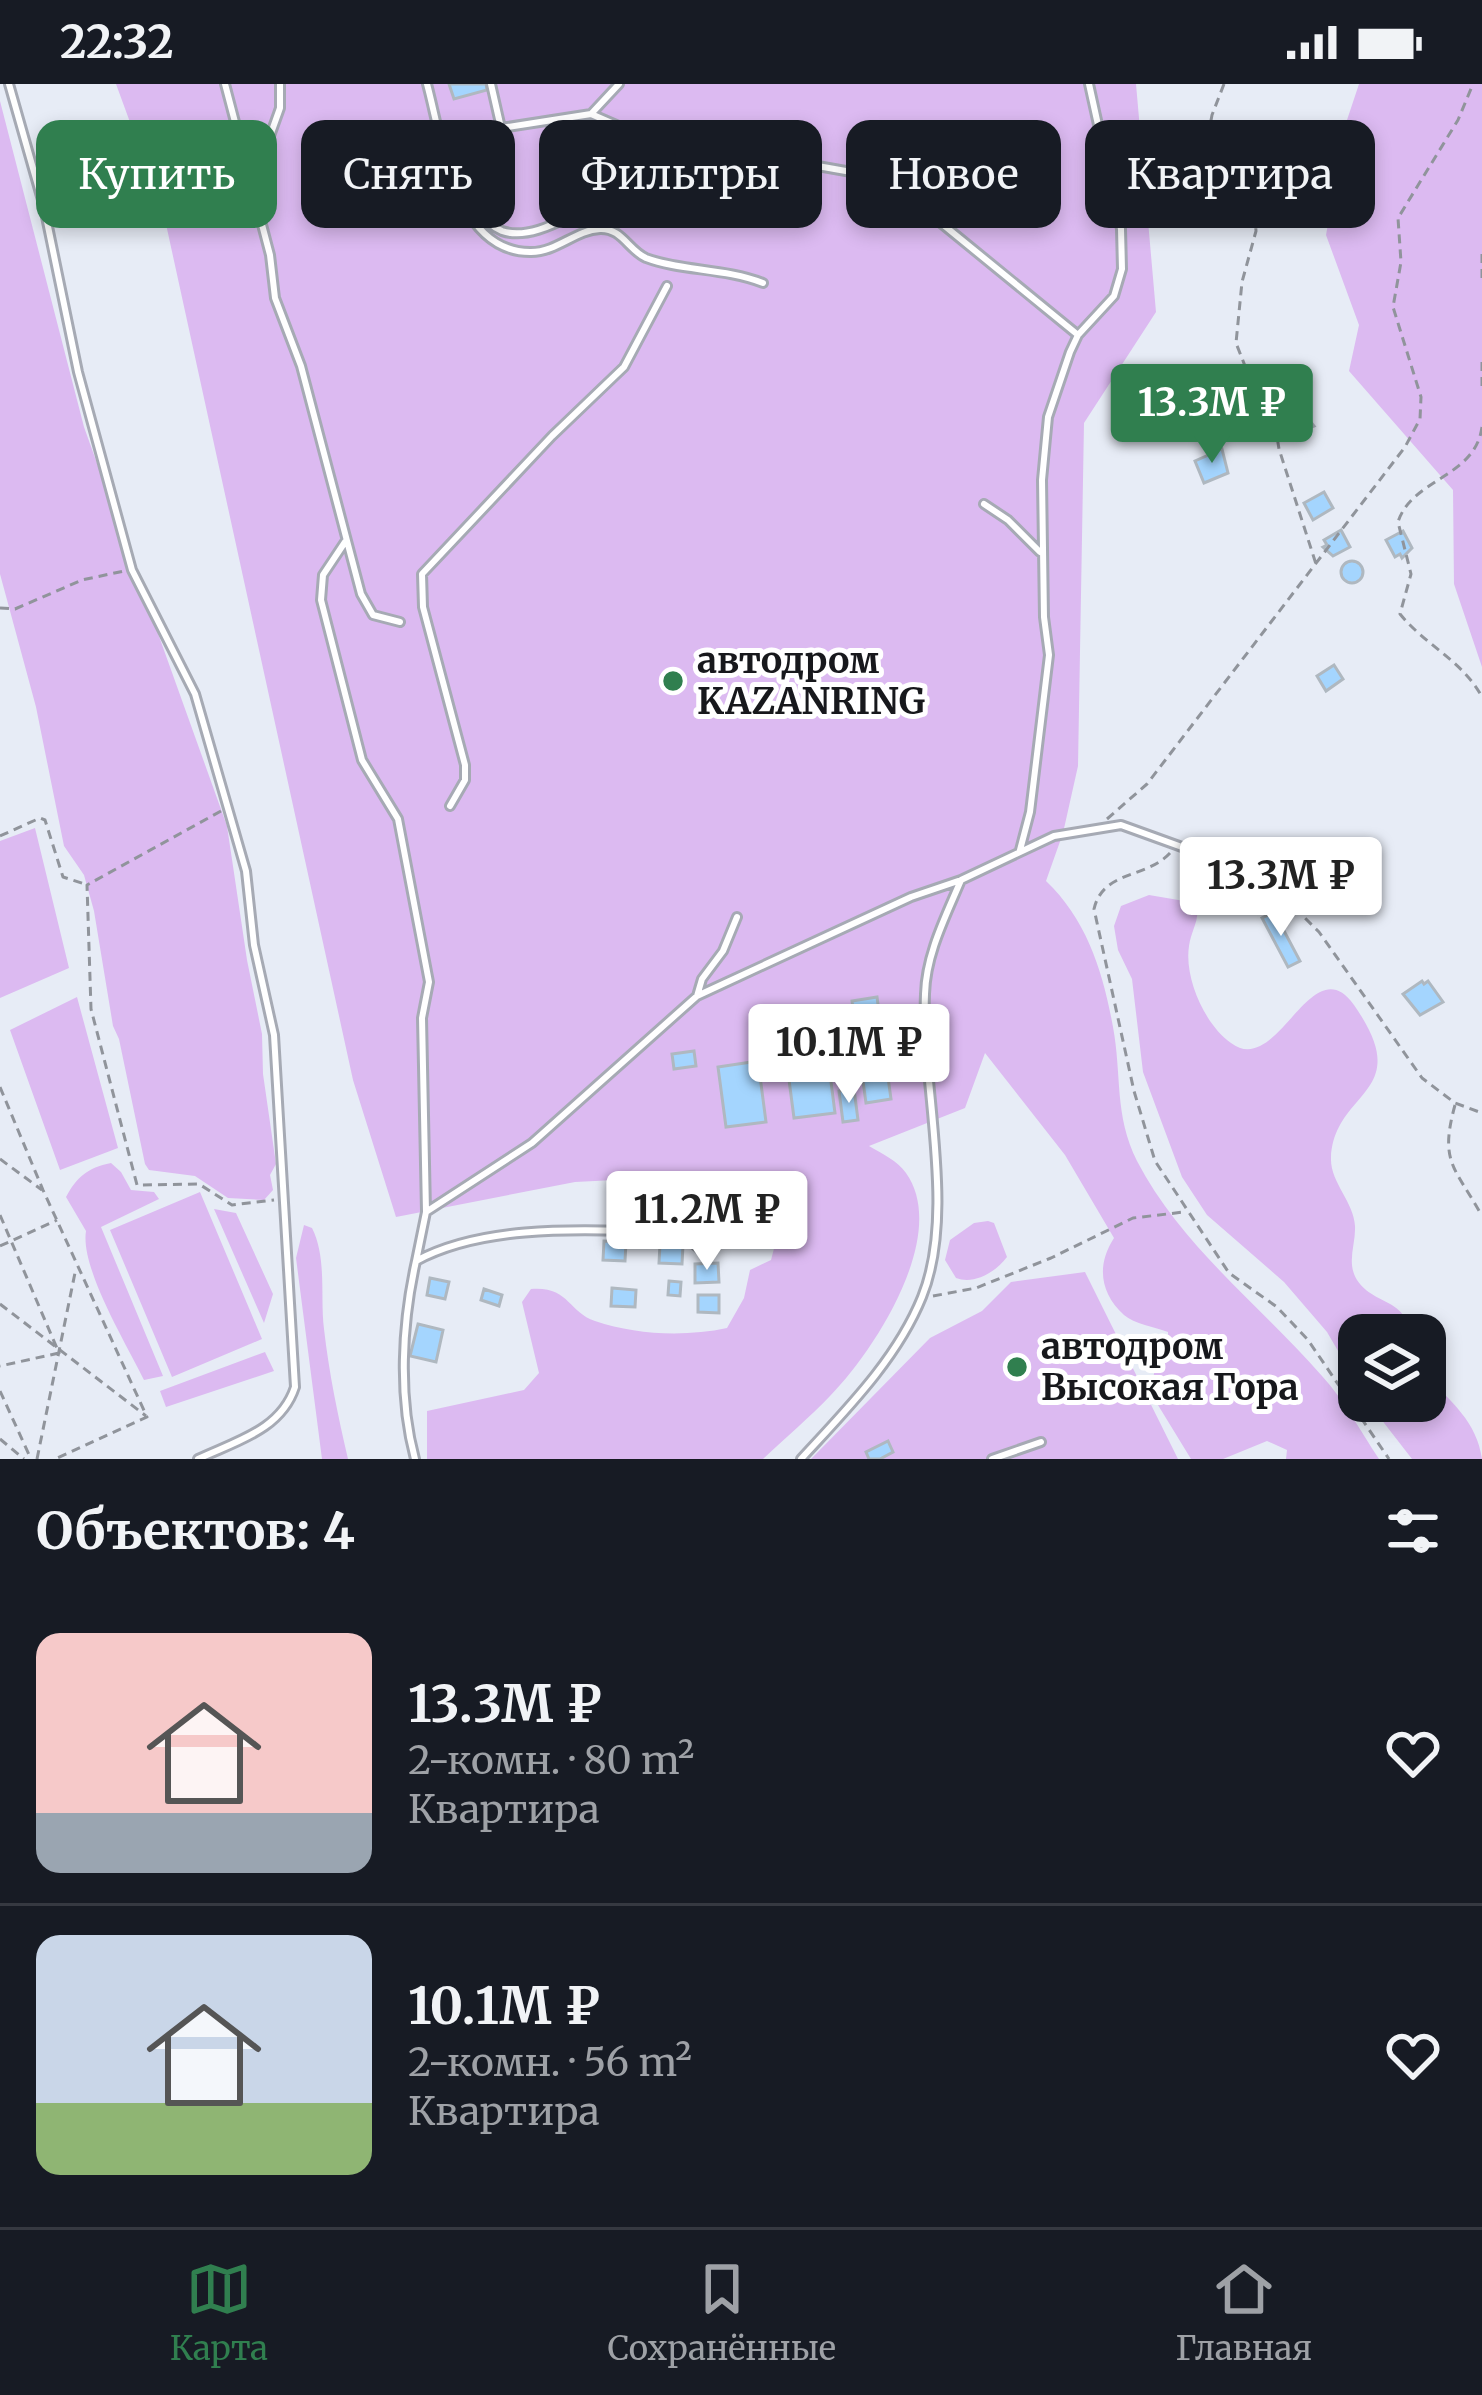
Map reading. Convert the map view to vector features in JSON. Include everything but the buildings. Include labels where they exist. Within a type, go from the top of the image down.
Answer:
[{"type":"lane","points":[[9,84],[44,207],[78,372],[132,570],[195,694],[246,871],[254,945],[274,1035],[295,1387],[290,1402],[269,1426],[198,1459]]},
{"type":"lane","points":[[225,84],[271,255],[272,288],[301,366],[345,542],[367,608],[380,620],[400,622]]},
{"type":"lane","points":[[276,120],[280,84]]},
{"type":"lane","points":[[427,84],[437,120]]},
{"type":"lane","points":[[490,84],[499,120]]},
{"type":"lane","points":[[591,114],[619,84]]},
{"type":"lane","points":[[1020,850],[1030,812],[1049,655],[1042,555],[1048,417],[1078,335],[1114,296],[1121,269],[1121,229],[1089,84]]},
{"type":"lane","points":[[515,126],[591,114],[605,120]]},
{"type":"lane","points":[[822,167],[857,173],[898,194],[941,223],[1078,335]]},
{"type":"lane","points":[[480,228],[514,250],[550,250],[603,228],[617,233],[644,257],[724,270],[763,283]]},
{"type":"lane","points":[[498,228],[528,232],[539,228]]},
{"type":"lane","points":[[450,806],[465,780],[463,747],[423,607],[422,574],[624,367],[667,286]]},
{"type":"lane","points":[[984,504],[1008,520],[1042,555]]},
{"type":"lane","points":[[345,542],[323,575],[321,600],[362,760],[398,819],[429,982],[422,1018],[426,1212],[409,1293],[404,1383],[416,1459]]},
{"type":"lane","points":[[426,1212],[532,1143],[697,996],[1054,836],[1121,825],[1177,844],[1278,892]]},
{"type":"lane","points":[[801,1459],[859,1396],[922,1298],[931,1266],[935,1134],[925,994],[929,964],[961,880]]},
{"type":"lane","points":[[697,996],[737,917]]},
{"type":"lane","points":[[416,1261],[441,1247],[548,1231],[680,1232],[701,1250]]},
{"type":"lane","points":[[992,1459],[1041,1442]]},
{"type":"path","points":[[1224,84],[1205,152],[1215,172],[1255,216],[1256,231],[1242,282],[1236,343],[1247,371],[1270,400],[1279,448],[1316,564]]},
{"type":"path","points":[[1104,826],[1111,813],[1147,784],[1405,447],[1420,419],[1419,382],[1393,307],[1400,262],[1398,218],[1457,120],[1473,84]]},
{"type":"path","points":[[1482,254],[1482,280]]},
{"type":"path","points":[[1482,362],[1482,392]]},
{"type":"path","points":[[1482,427],[1480,442],[1464,465],[1408,503],[1398,522],[1411,574],[1400,614],[1418,637],[1465,671],[1482,697]]},
{"type":"path","points":[[0,608],[15,609],[82,580],[132,570]]},
{"type":"path","points":[[0,836],[45,820],[63,877],[86,884],[228,808]]},
{"type":"path","points":[[1177,844],[1150,869],[1113,880],[1097,896],[1094,909],[1149,1144],[1185,1212],[1228,1273],[1276,1307],[1308,1340],[1389,1459]]},
{"type":"path","points":[[86,884],[91,1009],[136,1185],[199,1184],[232,1205],[286,1199]]},
{"type":"path","points":[[1278,892],[1319,932],[1422,1078],[1455,1103],[1482,1113]]},
{"type":"path","points":[[0,1087],[147,1417]]},
{"type":"path","points":[[1455,1103],[1445,1139],[1450,1164],[1482,1216]]},
{"type":"path","points":[[0,1160],[43,1190]]},
{"type":"path","points":[[922,1298],[976,1288],[1132,1218],[1185,1212]]},
{"type":"path","points":[[0,1215],[59,1353]]},
{"type":"path","points":[[0,1246],[57,1220]]},
{"type":"path","points":[[30,1459],[77,1266]]},
{"type":"path","points":[[0,1304],[147,1417]]},
{"type":"path","points":[[0,1366],[59,1353]]},
{"type":"path","points":[[0,1391],[30,1459]]},
{"type":"path","points":[[55,1459],[147,1417]]},
{"type":"path","points":[[0,1438],[30,1459]]},
{"type":"shaded area","name":"автодром KAZANRING","points":[[116,84],[1136,84],[1139,120],[1085,120],[1085,228],[1149,228],[1156,312],[1084,423],[1078,766],[1046,881],[1083,930],[1098,967],[1113,1027],[1125,1128],[1137,1161],[1199,1248],[1330,1385],[1338,1396],[1338,1422],[1355,1422],[1379,1459],[1286,1459],[1287,1450],[1267,1441],[1223,1459],[1191,1459],[1150,1392],[1157,1360],[1168,1348],[1168,1332],[1128,1318],[1110,1297],[1103,1268],[1114,1238],[1065,1155],[985,1053],[965,1108],[869,1146],[903,1169],[917,1199],[919,1228],[913,1259],[867,1351],[830,1396],[763,1459],[427,1459],[427,1411],[524,1390],[539,1373],[522,1302],[531,1289],[553,1291],[586,1317],[627,1329],[678,1333],[727,1328],[744,1298],[750,1270],[771,1260],[778,1233],[772,1172],[575,1182],[396,1217],[353,1080],[167,228],[277,228],[277,120],[129,120]]},
{"type":"shaded area","points":[[1359,84],[1482,84],[1482,667],[1454,584],[1453,490],[1349,371],[1359,325],[1326,235],[1327,228],[1375,228],[1375,120],[1347,120]]},
{"type":"shaded area","points":[[0,101],[84,427],[227,826],[262,1034],[276,1164],[270,1175],[273,1190],[264,1200],[228,1198],[195,1176],[149,1170],[145,1164],[113,1026],[94,911],[84,875],[64,846],[36,707],[0,574]]},
{"type":"shaded area","points":[[35,828],[69,968],[0,998],[0,841]]},
{"type":"shaded area","points":[[1149,895],[1196,903],[1188,959],[1193,986],[1213,1025],[1231,1043],[1248,1049],[1264,1044],[1323,991],[1338,991],[1354,1005],[1371,1035],[1377,1057],[1375,1075],[1335,1135],[1332,1167],[1354,1217],[1352,1260],[1357,1280],[1403,1314],[1338,1314],[1338,1351],[1284,1282],[1207,1215],[1182,1177],[1143,1072],[1132,979],[1118,950],[1114,926],[1121,906]]},
{"type":"shaded area","points":[[77,997],[118,1148],[60,1170],[10,1030]]},
{"type":"shaded area","points":[[111,1163],[131,1190],[154,1192],[159,1199],[101,1227],[163,1376],[144,1380],[97,1285],[86,1231],[66,1197],[84,1174]]},
{"type":"shaded area","points":[[200,1192],[262,1339],[172,1377],[110,1230]]},
{"type":"shaded area","points":[[214,1209],[236,1213],[273,1294],[264,1323]]},
{"type":"shaded area","points":[[974,1223],[994,1223],[1007,1257],[984,1276],[956,1278],[945,1260],[950,1240]]},
{"type":"shaded area","points":[[304,1225],[312,1228],[320,1252],[326,1345],[348,1459],[322,1459],[296,1258]]},
{"type":"shaded area","name":"автодром Высокая Гора","points":[[1085,1272],[1178,1459],[811,1459],[930,1338],[982,1311],[1011,1282]]},
{"type":"shaded area","points":[[265,1352],[274,1371],[166,1407],[160,1391]]},
{"type":"shaded area","points":[[1446,1396],[1469,1423],[1482,1459],[1412,1459],[1383,1422],[1446,1422]]},
{"type":"place","name":"автодром KAZANRING","points":[[673,681]]},
{"type":"place","name":"автодром Высокая Гора","points":[[1017,1367]]}]
